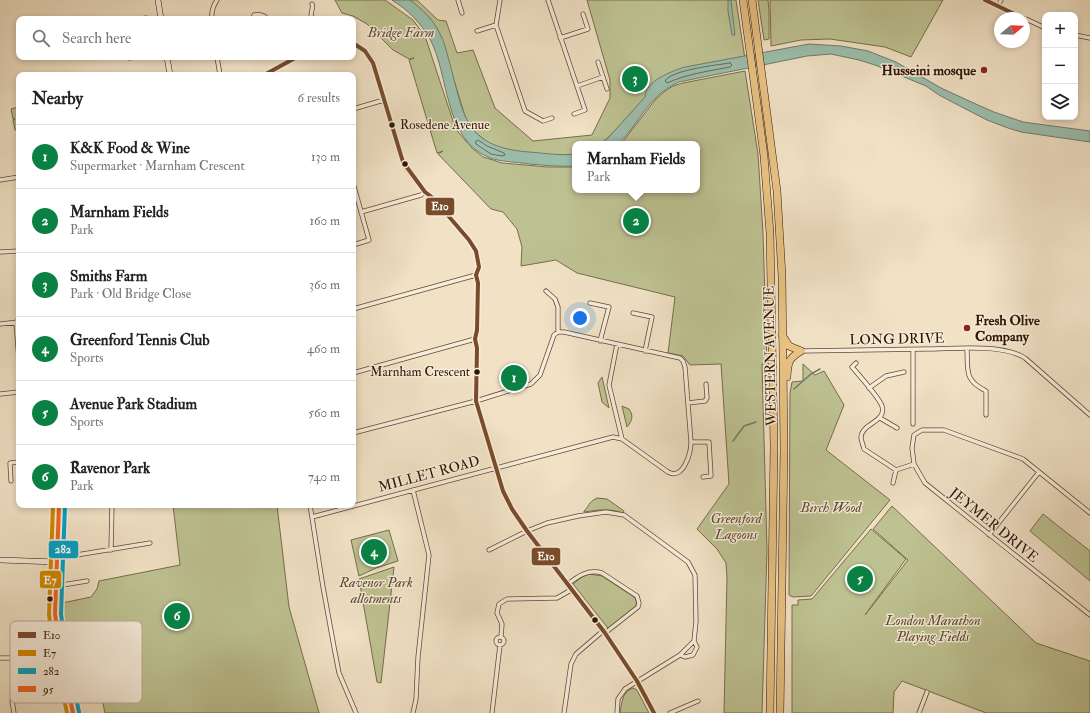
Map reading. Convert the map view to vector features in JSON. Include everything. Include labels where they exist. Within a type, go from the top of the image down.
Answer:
[{"type":"highway","name":"WESTERN AVENUE","points":[[743,0],[764,156],[770,233],[774,447],[770,713]]},
{"type":"highway","name":"WESTERN AVENUE","points":[[752,0],[777,198],[782,276],[784,449],[780,713]]},
{"type":"highway","points":[[782,335],[789,346],[801,351]]},
{"type":"highway","points":[[784,449],[788,363],[792,356],[801,351]]},
{"type":"main road","points":[[158,0],[161,16]]},
{"type":"main road","points":[[168,60],[170,72]]},
{"type":"main road","points":[[56,621],[59,508]]},
{"type":"main road","points":[[0,560],[57,560]]},
{"type":"main road","points":[[71,703],[73,713]]},
{"type":"street","points":[[211,16],[213,7],[217,0]]},
{"type":"street","points":[[458,0],[462,13]]},
{"type":"street","points":[[500,0],[496,25],[526,111],[543,121],[552,118]]},
{"type":"street","points":[[548,0],[585,110],[574,114]]},
{"type":"street","points":[[985,0],[1011,12]]},
{"type":"street","points":[[311,16],[312,4]]},
{"type":"street","points":[[254,16],[257,14],[263,16]]},
{"type":"street","points":[[560,38],[588,29],[583,14]]},
{"type":"street","points":[[1030,21],[1042,27]]},
{"type":"street","points":[[477,31],[496,25]]},
{"type":"street","points":[[1078,36],[1090,38]]},
{"type":"street","points":[[356,45],[371,58],[403,162],[407,169],[425,192],[433,198],[473,245],[478,257],[479,267],[476,275],[478,283],[478,330],[475,339],[477,348],[476,401],[495,468],[503,490],[512,509],[527,531],[604,632],[637,681],[654,713]]},
{"type":"street","points":[[218,60],[220,72]]},
{"type":"street","points":[[270,72],[292,60]]},
{"type":"street","points":[[598,62],[607,89]]},
{"type":"street","points":[[577,86],[603,77]]},
{"type":"street","points":[[356,108],[384,100]]},
{"type":"street","points":[[0,180],[16,177]]},
{"type":"street","points":[[361,212],[421,195],[425,192]]},
{"type":"street","points":[[356,194],[369,240],[356,244]]},
{"type":"street","points":[[0,252],[16,251]]},
{"type":"street","points":[[356,308],[476,275]]},
{"type":"street","points":[[546,291],[555,299],[558,307],[558,332]]},
{"type":"street","points":[[590,303],[609,307],[600,341]]},
{"type":"street","points":[[633,313],[652,317],[645,350]]},
{"type":"street","points":[[0,324],[16,322]]},
{"type":"street","points":[[356,433],[476,401],[531,384],[540,375],[554,335],[558,332],[564,332],[680,358],[685,367],[691,442],[690,454],[681,470],[676,474],[672,474],[622,439],[609,385],[617,344]]},
{"type":"street","points":[[356,372],[475,339]]},
{"type":"street","points":[[967,349],[968,374],[976,385],[986,391],[986,415]]},
{"type":"street","name":"LONG DRIVE","points":[[801,351],[993,349],[1017,353],[1025,358],[1090,415]]},
{"type":"street","points":[[913,350],[913,424]]},
{"type":"street","points":[[856,363],[852,367],[883,407],[880,418],[863,431],[861,437],[864,449],[896,470]]},
{"type":"street","points":[[869,388],[886,376],[904,372]]},
{"type":"street","points":[[688,403],[705,401],[707,398],[706,384]]},
{"type":"street","points":[[0,394],[16,392]]},
{"type":"street","points":[[880,418],[897,428]]},
{"type":"street","name":"JEYMER DRIVE","points":[[1039,472],[1023,459],[944,430],[922,430],[914,435],[912,448],[914,464],[925,483],[1090,615]]},
{"type":"street","name":"MILLET ROAD","points":[[356,505],[613,437],[622,439]]},
{"type":"street","points":[[691,442],[709,442],[711,476],[703,477]]},
{"type":"street","points":[[11,481],[10,463],[16,462]]},
{"type":"street","points":[[896,470],[914,464]]},
{"type":"street","points":[[893,484],[896,470]]},
{"type":"street","points":[[989,535],[1039,472],[1090,513]]},
{"type":"street","points":[[413,490],[429,555],[418,657],[416,699],[413,713]]},
{"type":"street","points":[[111,550],[112,508]]},
{"type":"street","points":[[310,508],[329,626],[339,673],[356,713]]},
{"type":"street","name":"MILLET ROAD","points":[[312,517],[346,508]]},
{"type":"street","points":[[489,550],[547,523],[606,512],[624,515],[688,562],[695,575],[696,621],[694,641],[697,647],[693,655],[685,657],[680,655]]},
{"type":"street","points":[[57,560],[150,543]]},
{"type":"street","points":[[564,713],[571,664],[576,654],[638,607],[639,603],[637,596],[602,573],[590,571],[568,584]]},
{"type":"street","points":[[56,586],[87,581]]},
{"type":"street","points":[[492,713],[500,645],[502,645],[504,641],[501,637],[502,624],[497,613],[499,604],[507,599],[557,598],[571,590]]},
{"type":"street","points":[[617,713],[618,699],[625,689],[680,655],[694,641]]},
{"type":"street","points":[[919,713],[927,692]]},
{"type":"street","points":[[670,713],[698,701]]},
{"type":"street","points":[[12,703],[14,713]]},
{"type":"green space","points":[[335,0],[385,0],[413,20],[425,36],[454,124],[458,132],[472,148],[483,157],[502,163],[548,167],[572,167],[572,193],[700,193],[700,141],[623,141],[655,100],[673,86],[745,71],[758,154],[763,233],[767,364],[762,364],[767,550],[762,713],[724,713],[726,563],[717,549],[697,529],[729,484],[721,364],[690,365],[683,356],[668,353],[675,297],[577,273],[556,260],[521,266],[522,247],[517,229],[503,212],[491,209],[438,154],[443,151],[437,153],[409,60],[414,58],[409,59],[393,50],[367,24],[356,18],[356,16],[342,13]]},
{"type":"green space","points":[[410,0],[417,0],[438,20],[446,21],[457,53],[473,50],[495,108],[533,141],[592,135],[610,98],[610,80],[587,0],[736,0],[745,59],[693,67],[644,100],[605,141],[572,141],[572,155],[518,154],[492,146],[475,132],[467,121],[440,34],[428,16]]},
{"type":"green space","points":[[758,0],[768,0],[769,39],[764,40]]},
{"type":"green space","points":[[770,0],[943,0],[911,57],[885,47],[830,39],[801,40],[771,46]]},
{"type":"green space","points":[[16,108],[16,130],[13,120],[15,119],[13,119],[11,109]]},
{"type":"green space","name":"Birch Wood","points":[[803,364],[815,375],[824,371],[844,405],[826,450],[890,500],[811,596],[793,597],[789,595],[790,393],[792,382],[803,381]]},
{"type":"green space","points":[[602,377],[609,408],[602,402],[598,383]]},
{"type":"green space","points":[[622,406],[629,409],[632,414],[631,421],[627,427]]},
{"type":"green space","points":[[597,498],[607,499],[624,511],[623,513],[609,510],[584,512],[590,503]]},
{"type":"green space","name":"London Marathon Playing Fields","points":[[892,506],[1036,643],[1090,661],[1090,713],[986,713],[902,681],[894,692],[893,713],[792,713],[792,605],[798,605],[798,600],[812,599],[871,529],[906,559],[865,615],[908,560],[873,529]]},
{"type":"green space","points":[[173,508],[277,508],[289,607],[319,713],[105,713],[103,703],[142,703],[142,621],[63,621],[62,603],[91,597],[97,589],[99,581],[180,565]]},
{"type":"green space","points":[[1043,514],[1090,551],[1090,581],[1030,531]]},
{"type":"green space","points":[[389,530],[398,561],[376,568],[359,576],[351,540]]},
{"type":"green space","name":"Ravenor Park allotments","points":[[394,567],[381,683],[377,682],[359,579]]},
{"type":"green space","points":[[589,574],[602,576],[634,597],[636,601],[635,608],[609,628],[573,584]]},
{"type":"green space","points":[[633,688],[637,690],[649,713],[620,713],[622,701],[625,695]]},
{"type":"water","points":[[392,0],[410,0],[431,19],[437,29],[445,45],[463,110],[469,123],[478,134],[490,143],[507,149],[564,155],[572,154],[572,166],[529,164],[499,160],[490,158],[475,149],[464,137],[456,122],[450,106],[436,54],[430,39],[414,17]]},
{"type":"water","points":[[728,0],[731,1],[735,35],[732,35],[728,11]]},
{"type":"water","points":[[809,44],[841,46],[868,51],[896,62],[941,88],[994,112],[1023,122],[1090,131],[1090,142],[1021,132],[1008,128],[987,120],[939,95],[926,86],[875,65],[831,54],[807,56],[679,82],[668,88],[652,102],[621,141],[604,141],[645,97],[649,86],[667,74],[685,67]]},
{"type":"waterway","points":[[794,389],[811,374],[820,369]]},
{"type":"waterway","points":[[733,441],[744,426],[756,422]]},
{"type":"transit line","name":"E10","points":[[985,0],[1010,12]]},
{"type":"transit line","name":"E10","points":[[356,45],[365,51],[373,63],[403,162],[425,192],[433,198],[469,240],[476,251],[479,267],[476,275],[478,283],[477,330],[475,339],[477,348],[476,401],[503,491],[512,509],[527,531],[605,633],[637,681],[654,713]]},
{"type":"transit line","name":"E10","points":[[270,72],[292,60]]},
{"type":"transit line","name":"E7","points":[[50,621],[53,508]]},
{"type":"transit line","name":"95","points":[[56,621],[59,508]]},
{"type":"transit line","name":"282","points":[[62,621],[65,508]]},
{"type":"transit line","name":"E7","points":[[65,703],[67,713]]},
{"type":"transit line","name":"95","points":[[71,703],[73,713]]},
{"type":"transit line","name":"282","points":[[77,703],[79,712]]},
{"type":"place","name":"Husseini mosque","points":[[984,70]]},
{"type":"place","name":"Smiths Farm","points":[[635,79]]},
{"type":"place","name":"Rosedene Avenue","points":[[392,125]]},
{"type":"place","name":"Marnham Fields","points":[[636,221]]},
{"type":"place","name":"Fresh Olive Company","points":[[967,328]]},
{"type":"place","name":"Marnham Crescent","points":[[477,372]]},
{"type":"place","name":"K&K Food & Wine","points":[[514,378]]},
{"type":"place","name":"Greenford Tennis Club","points":[[374,552]]},
{"type":"place","name":"Avenue Park Stadium","points":[[860,579]]},
{"type":"place","name":"Ravenor Park","points":[[177,616]]},
{"type":"park label","name":"Bridge Farm","points":[[401,32]]},
{"type":"park label","name":"Greenford Lagoons","points":[[736,526]]}]
